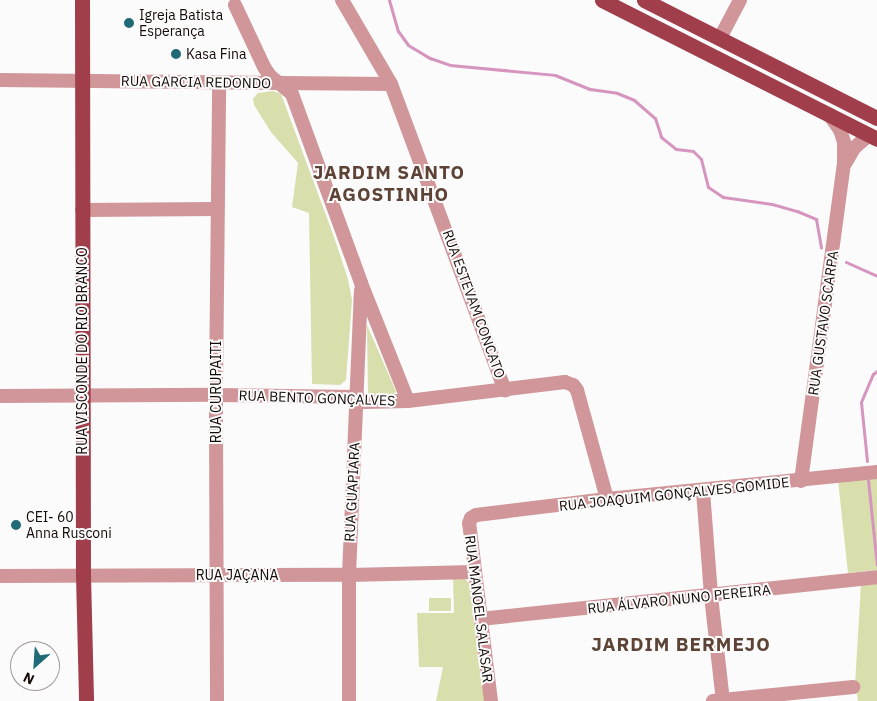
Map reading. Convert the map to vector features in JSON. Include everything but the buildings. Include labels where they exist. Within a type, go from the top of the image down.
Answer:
[{"type":"main road","name":"RUA VISCONDE DO RIO BRANCO","points":[[82,0],[83,575],[86,701]]},
{"type":"main road","points":[[602,0],[873,137]]},
{"type":"main road","points":[[644,0],[877,118]]},
{"type":"street","name":"RUA ESTEVAM CONCATO","points":[[342,0],[391,84],[505,390]]},
{"type":"street","points":[[720,38],[740,0]]},
{"type":"street","points":[[235,5],[264,67],[270,76],[292,94],[361,283],[408,402]]},
{"type":"street","name":"RUA GARCIA REDONDO","points":[[0,80],[219,84],[391,84]]},
{"type":"street","name":"RUA CURUPAITI","points":[[217,701],[216,395],[219,84]]},
{"type":"street","name":"RUA GUSTAVO SCARPA","points":[[801,481],[844,165],[844,142],[840,130],[828,114]]},
{"type":"street","name":"RUA GUSTAVO SCARPA","points":[[844,165],[854,148],[873,137]]},
{"type":"street","points":[[82,210],[217,209]]},
{"type":"street","name":"RUA GUAPIARA","points":[[349,701],[348,575],[361,283]]},
{"type":"street","name":"RUA BENTO GONÇALVES","points":[[0,396],[216,395],[357,397],[365,402],[408,402],[566,382],[577,390],[607,499]]},
{"type":"street","name":"RUA JOAQUIM GONÇALVES GOMIDE","points":[[471,518],[476,515],[607,499],[703,491],[877,472]]},
{"type":"street","points":[[703,491],[720,701],[853,688]]},
{"type":"street","name":"RUA MANOEL SALASAR","points":[[471,518],[468,523],[490,701]]},
{"type":"street","name":"RUA JAÇANA","points":[[0,576],[348,575],[474,572]]},
{"type":"street","name":"RUA ÁLVARO NUNO PEREIRA","points":[[480,619],[877,577]]},
{"type":"green space","points":[[273,91],[281,94],[348,279],[352,300],[346,380],[340,385],[312,384],[309,213],[292,207],[298,163],[271,132],[254,105],[253,99],[258,93]]},
{"type":"green space","points":[[367,325],[395,389],[396,392],[393,394],[368,394]]},
{"type":"green space","points":[[877,477],[877,570],[848,573],[838,480]]},
{"type":"green space","points":[[453,577],[465,579],[470,584],[487,701],[436,701],[443,667],[419,667],[417,613],[454,613]]},
{"type":"green space","points":[[877,581],[877,701],[858,701],[855,685],[861,584]]},
{"type":"green space","points":[[429,598],[451,598],[451,611],[429,611]]},
{"type":"waterway","points":[[389,0],[398,31],[408,45],[430,58],[450,65],[555,75],[590,89],[617,93],[634,100],[655,118],[661,137],[676,149],[693,151],[701,159],[708,187],[723,197],[772,204],[816,219],[821,248]]},
{"type":"waterway","points":[[846,262],[877,276]]},
{"type":"waterway","points":[[867,461],[861,402],[873,374],[877,371]]},
{"type":"waterway","points":[[868,480],[877,565]]},
{"type":"place","name":"Igreja Batista Esperança","points":[[129,23]]},
{"type":"place","name":"Kasa Fina","points":[[176,54]]},
{"type":"place","name":"CEI- 60 Anna Rusconi","points":[[16,525]]},
{"type":"district","name":"JARDIM SANTO AGOSTINHO","points":[[389,184]]},
{"type":"district","name":"JARDIM BERMEJO","points":[[681,645]]}]
